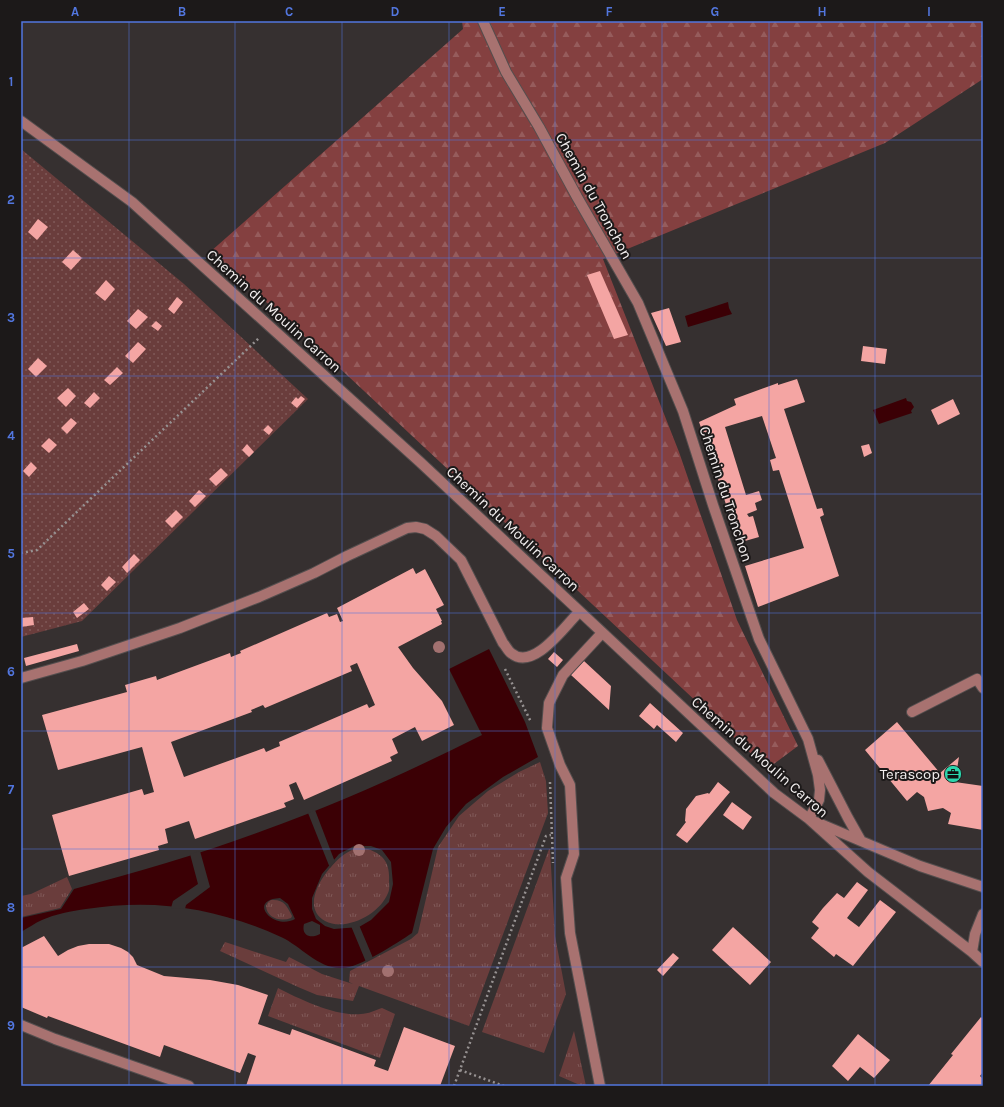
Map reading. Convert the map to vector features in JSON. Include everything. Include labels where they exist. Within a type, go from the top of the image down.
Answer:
[{"type":"street","name":"Chemin du Tronchon","points":[[483,21],[506,72],[539,127],[638,303],[683,411],[713,505],[759,639],[808,739],[818,775],[820,790],[819,800],[809,819]]},
{"type":"street","name":"Chemin du Moulin Carron","points":[[21,121],[132,202],[420,462],[774,793],[809,819],[868,872],[983,962]]},
{"type":"street","points":[[21,678],[82,661],[180,628],[259,597],[314,573],[407,528],[416,527],[425,529],[436,536],[461,560],[503,643],[511,653],[522,658],[533,656],[543,650],[579,612]]},
{"type":"street","points":[[600,1086],[570,933],[566,878],[574,854],[570,785],[560,765],[547,728],[549,703],[563,674],[602,633]]},
{"type":"street","points":[[912,712],[977,679],[983,688]]},
{"type":"street","points":[[808,739],[861,841]]},
{"type":"street","points":[[809,819],[920,866],[983,887]]},
{"type":"street","points":[[972,952],[975,934],[983,914]]},
{"type":"street","points":[[21,1025],[55,1039],[189,1086]]},
{"type":"path","points":[[21,553],[37,550],[270,328]]},
{"type":"path","points":[[505,668],[532,724]]},
{"type":"path","points":[[549,777],[553,866]]},
{"type":"path","points":[[454,1086],[546,836],[552,835]]},
{"type":"path","points":[[460,1070],[504,1086]]},
{"type":"green space","points":[[462,21],[983,21],[983,79],[885,143],[603,259],[679,452],[737,620],[798,746],[767,769],[333,362],[210,252],[463,29]]},
{"type":"green space","points":[[21,149],[184,284],[308,399],[82,621],[21,637]]},
{"type":"green space","points":[[540,762],[546,781],[548,813],[469,1026],[359,986],[353,1001],[317,995],[220,951],[225,942],[286,962],[289,957],[322,974],[353,984],[349,982],[350,971],[411,939],[418,933],[438,847],[459,816],[488,791],[519,772]]},
{"type":"green space","points":[[354,849],[368,849],[374,851],[382,857],[387,865],[389,888],[384,901],[370,914],[352,923],[333,924],[325,921],[317,914],[314,905],[315,894],[320,883],[334,863],[342,856]]},
{"type":"green space","points":[[549,849],[555,936],[566,994],[544,1053],[482,1032]]},
{"type":"green space","points":[[67,877],[72,889],[60,908],[21,917],[21,896],[31,894]]},
{"type":"green space","points":[[271,900],[282,902],[292,916],[291,918],[283,920],[271,916],[266,906]]},
{"type":"green space","points":[[278,988],[307,1002],[341,1013],[364,1014],[382,1008],[395,1014],[380,1058],[268,1016]]},
{"type":"green space","points":[[574,1031],[586,1086],[582,1086],[559,1076]]},
{"type":"shaded area","points":[[728,302],[732,314],[688,327],[685,316]]},
{"type":"shaded area","points":[[906,398],[907,401],[911,402],[914,407],[911,411],[912,413],[879,424],[873,410]]},
{"type":"shaded area","points":[[489,649],[525,722],[538,757],[503,777],[466,804],[446,827],[433,849],[412,933],[388,948],[358,964],[342,968],[333,967],[317,961],[281,937],[257,927],[210,912],[162,905],[112,906],[58,914],[47,918],[21,932],[21,918],[61,909],[74,889],[192,855],[290,821],[374,786],[482,735],[449,669]],"holes":[[[354,846],[371,846],[382,850],[391,862],[393,884],[389,902],[371,920],[359,927],[334,929],[325,926],[316,919],[312,909],[312,898],[322,874],[339,854]],[[280,898],[288,904],[295,919],[287,922],[272,918],[264,909],[265,904],[270,900]],[[312,921],[320,925],[320,934],[313,936],[305,934],[303,928],[304,924]]]},
{"type":"pier","points":[[315,810],[335,862],[330,868],[308,813]]},
{"type":"pier","points":[[200,851],[210,887],[186,905],[185,909],[171,908],[173,901],[198,884],[190,854]]},
{"type":"pier","points":[[359,925],[373,958],[366,962],[351,926]]},
{"type":"building","points":[[38,219],[48,227],[37,240],[28,232]]},
{"type":"building","points":[[73,250],[82,258],[71,270],[62,262]]},
{"type":"building","points":[[600,271],[628,335],[614,339],[587,275]]},
{"type":"building","points":[[106,280],[115,289],[105,301],[95,293]]},
{"type":"building","points":[[177,297],[183,302],[174,314],[168,309]]},
{"type":"building","points":[[669,308],[681,342],[666,346],[651,313]]},
{"type":"building","points":[[138,309],[148,317],[136,329],[127,321]]},
{"type":"building","points":[[156,321],[162,326],[158,331],[151,326]]},
{"type":"building","points":[[138,342],[146,349],[133,363],[125,356]]},
{"type":"building","points":[[863,346],[887,349],[885,364],[861,361]]},
{"type":"building","points":[[38,358],[47,366],[36,377],[28,369]]},
{"type":"building","points":[[117,367],[123,373],[110,385],[104,380]]},
{"type":"building","points":[[797,379],[805,402],[784,409],[817,509],[822,508],[824,515],[820,517],[839,576],[758,607],[745,566],[804,548],[779,470],[773,471],[770,460],[776,458],[762,416],[725,427],[746,495],[759,491],[762,500],[755,503],[757,510],[747,514],[749,517],[753,516],[759,537],[738,543],[699,422],[736,405],[734,399],[778,383],[778,385]]},
{"type":"building","points":[[68,388],[76,396],[66,407],[57,398]]},
{"type":"building","points":[[94,392],[100,398],[90,408],[84,403]]},
{"type":"building","points":[[301,396],[305,399],[297,408],[291,403],[296,397],[298,399]]},
{"type":"building","points":[[953,399],[960,414],[938,425],[931,410]]},
{"type":"building","points":[[71,418],[77,423],[67,434],[61,428]]},
{"type":"building","points":[[268,425],[273,430],[269,435],[263,430]]},
{"type":"building","points":[[49,438],[57,445],[49,453],[41,446]]},
{"type":"building","points":[[247,444],[254,452],[249,457],[242,450]]},
{"type":"building","points":[[869,444],[872,453],[864,457],[861,446]]},
{"type":"building","points":[[31,462],[37,468],[29,477],[23,471]]},
{"type":"building","points":[[221,468],[228,475],[216,486],[209,479]]},
{"type":"building","points":[[199,490],[206,496],[195,507],[189,501]]},
{"type":"building","points":[[176,510],[183,517],[172,528],[165,521]]},
{"type":"building","points":[[134,554],[140,560],[127,573],[122,567]]},
{"type":"building","points":[[413,568],[416,574],[425,569],[444,605],[436,609],[442,624],[398,647],[413,668],[442,701],[454,725],[422,741],[415,727],[392,739],[398,753],[390,757],[392,761],[304,800],[296,782],[289,785],[294,799],[284,803],[286,807],[195,839],[189,821],[165,829],[168,843],[158,846],[159,850],[69,876],[52,815],[142,789],[144,795],[154,792],[142,747],[58,770],[42,715],[127,692],[125,685],[156,676],[157,680],[230,653],[231,657],[241,653],[240,651],[327,613],[329,617],[337,614],[340,622],[343,621],[337,608]],"holes":[[[357,663],[375,705],[369,708],[367,704],[279,742],[280,746],[266,752],[264,748],[184,777],[171,742],[252,712],[251,710],[263,705],[265,708],[352,671],[350,666]]]},
{"type":"building","points":[[109,576],[116,582],[107,591],[101,585]]},
{"type":"building","points":[[84,603],[89,609],[77,618],[73,612]]},
{"type":"building","points":[[33,617],[34,625],[21,627],[21,618]]},
{"type":"building","points":[[77,644],[79,651],[26,666],[24,658]]},
{"type":"building","points":[[554,652],[563,660],[557,667],[548,659]]},
{"type":"building","points":[[584,661],[611,686],[609,710],[571,675]]},
{"type":"building","points":[[650,703],[683,733],[676,742],[657,725],[654,729],[639,716]]},
{"type":"building","points":[[897,722],[940,773],[959,757],[955,782],[983,786],[983,830],[948,824],[951,813],[943,808],[928,811],[924,797],[917,792],[907,801],[865,750]]},
{"type":"building","points":[[718,782],[730,792],[687,843],[676,835],[686,822],[686,809],[696,796],[709,794]]},
{"type":"building","points":[[732,802],[752,817],[743,830],[723,815]]},
{"type":"building","points":[[857,882],[868,890],[847,918],[859,927],[880,900],[896,912],[853,966],[836,954],[834,957],[811,938],[819,928],[812,922],[823,908],[837,893],[844,898]]},
{"type":"building","points":[[733,927],[771,962],[750,985],[712,950]]},
{"type":"building","points":[[44,936],[58,956],[78,946],[89,944],[109,944],[128,952],[133,957],[137,965],[164,976],[210,980],[238,985],[268,995],[258,1024],[290,1035],[292,1029],[376,1060],[374,1066],[388,1071],[404,1027],[455,1046],[440,1086],[246,1086],[256,1056],[248,1053],[240,1073],[164,1045],[160,1057],[48,1016],[47,1018],[21,1007],[21,948]]},
{"type":"building","points":[[673,953],[679,958],[663,976],[657,970]]},
{"type":"building","points":[[981,1017],[983,1019],[983,1072],[980,1076],[983,1079],[983,1086],[928,1086],[953,1055],[951,1054]]},
{"type":"building","points":[[858,1034],[890,1060],[874,1078],[860,1067],[848,1081],[832,1066]]},
{"type":"place","name":"Terascop","points":[[953,774]]}]
